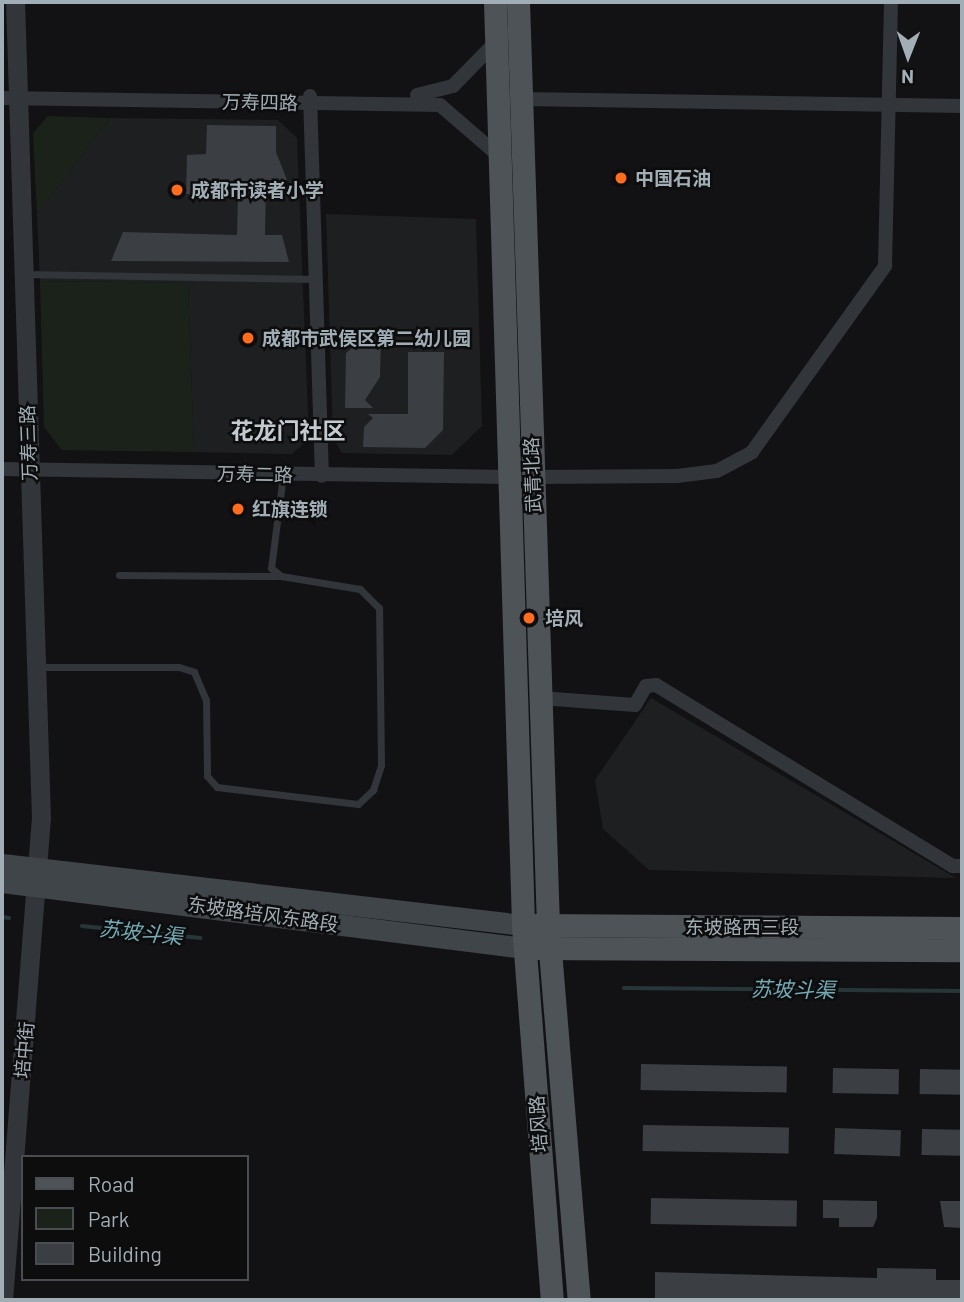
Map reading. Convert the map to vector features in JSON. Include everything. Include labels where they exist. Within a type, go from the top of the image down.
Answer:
[{"type":"main road","name":"武青北路","points":[[495,2],[524,948]]},
{"type":"main road","name":"武青北路","points":[[518,2],[549,937]]},
{"type":"main road","name":"东坡路培风东路段","points":[[5,867],[38,876],[524,948]]},
{"type":"main road","name":"东坡路培风东路段","points":[[38,876],[523,925]]},
{"type":"main road","name":"东坡路西三段","points":[[523,925],[549,937],[962,950]]},
{"type":"main road","name":"东坡路西三段","points":[[524,948],[549,937],[962,928]]},
{"type":"main road","name":"培风路","points":[[549,937],[579,1300]]},
{"type":"main road","name":"培风路","points":[[524,948],[552,1300]]},
{"type":"street","name":"万寿三路","points":[[15,2],[10,93],[23,274],[36,667],[38,876]]},
{"type":"street","points":[[532,477],[677,476],[717,471],[752,452],[885,266],[891,2]]},
{"type":"street","name":"万寿四路","points":[[310,98],[439,94],[496,42]]},
{"type":"street","name":"万寿四路","points":[[10,93],[310,98],[440,105],[499,156]]},
{"type":"street","points":[[310,98],[322,476]]},
{"type":"street","points":[[521,99],[962,106]]},
{"type":"street","name":"万寿二路","points":[[2,470],[508,477]]},
{"type":"street","points":[[540,698],[635,705],[646,686],[656,685],[953,866],[962,866]]},
{"type":"street","name":"培中街","points":[[3,1300],[38,876]]},
{"type":"lane","points":[[23,274],[317,279]]},
{"type":"lane","points":[[281,576],[268,557],[283,475]]},
{"type":"lane","points":[[36,667],[179,667],[194,672],[206,700],[207,776],[217,787],[358,804],[373,790],[381,765],[379,608],[360,589],[281,576],[119,575]]},
{"type":"shaded area","name":"成都市读者小学","points":[[110,118],[278,120],[297,138],[309,439],[292,454],[194,452],[188,283],[40,281],[37,215]]},
{"type":"shaded area","points":[[326,214],[476,219],[482,426],[452,455],[342,453],[333,438]]},
{"type":"shaded area","points":[[651,698],[956,878],[649,870],[603,829],[595,780]]},
{"type":"green space","points":[[48,116],[110,118],[37,215],[33,133]]},
{"type":"green space","points":[[40,281],[188,283],[194,452],[62,450],[44,427]]},
{"type":"building","points":[[207,125],[276,126],[276,152],[287,180],[266,180],[265,235],[282,235],[289,262],[111,261],[123,232],[237,235],[238,195],[186,194],[187,155],[206,154]]},
{"type":"building","points":[[363,339],[381,339],[380,377],[365,400],[373,408],[345,408],[346,353]]},
{"type":"building","points":[[408,352],[444,352],[443,430],[425,448],[363,447],[364,427],[373,418],[368,414],[408,414]]},
{"type":"building","points":[[641,1064],[787,1067],[787,1093],[641,1090]]},
{"type":"building","points":[[833,1068],[899,1069],[899,1094],[833,1093]]},
{"type":"building","points":[[920,1069],[962,1070],[962,1095],[920,1094]]},
{"type":"building","points":[[643,1125],[789,1128],[789,1154],[643,1151]]},
{"type":"building","points":[[835,1128],[901,1130],[900,1156],[834,1154]]},
{"type":"building","points":[[922,1129],[962,1130],[962,1156],[922,1155]]},
{"type":"building","points":[[651,1198],[797,1201],[797,1227],[651,1224]]},
{"type":"building","points":[[823,1200],[877,1201],[877,1218],[873,1227],[839,1227],[839,1218],[823,1218]]},
{"type":"building","points":[[940,1201],[962,1201],[962,1228],[944,1227]]},
{"type":"building","points":[[877,1268],[936,1269],[936,1280],[962,1280],[962,1300],[655,1298],[655,1272],[877,1278]]},
{"type":"waterway","name":"苏坡斗渠","points":[[2,917],[9,918]]},
{"type":"waterway","name":"苏坡斗渠","points":[[82,926],[200,938]]},
{"type":"waterway","name":"苏坡斗渠","points":[[624,988],[962,991]]},
{"type":"place","name":"中国石油","points":[[621,178]]},
{"type":"place","name":"成都市读者小学","points":[[177,190]]},
{"type":"place","name":"成都市武侯区第二幼儿园","points":[[248,338]]},
{"type":"place","name":"红旗连锁","points":[[238,509]]},
{"type":"place","name":"培风","points":[[529,618]]},
{"type":"district","name":"花龙门社区","points":[[288,430]]}]
